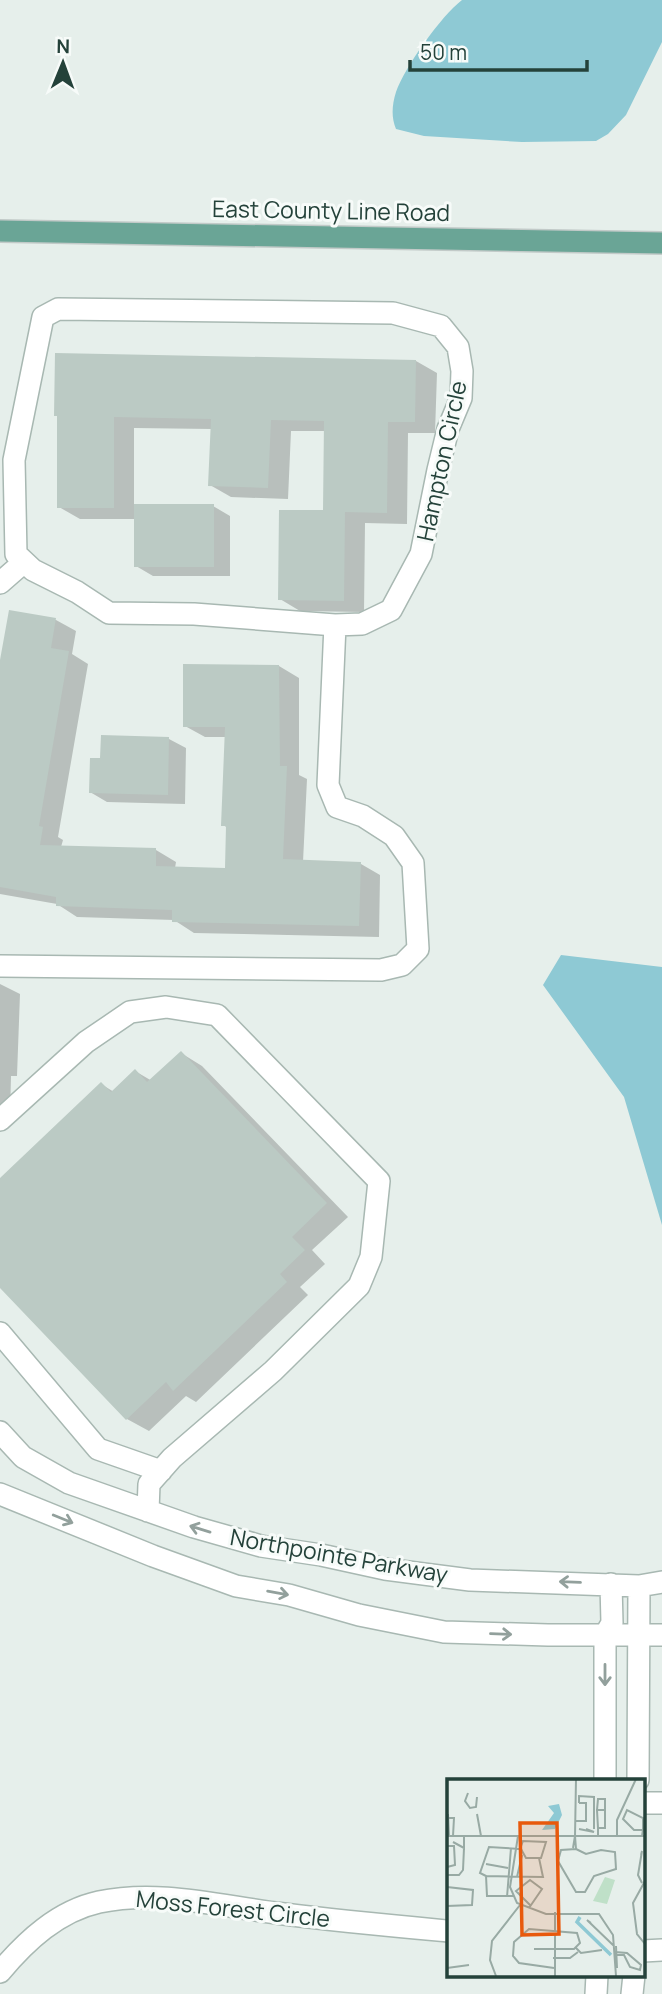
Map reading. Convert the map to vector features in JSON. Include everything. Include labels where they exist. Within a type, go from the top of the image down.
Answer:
[{"type":"main road","name":"East County Line Road","points":[[0,231],[662,243]]},
{"type":"street","name":"Hampton Circle","points":[[58,309],[393,313],[441,326],[458,347],[461,398],[448,429],[421,554],[391,610],[362,624],[335,625],[194,614],[109,613],[77,592],[33,570],[16,554],[7,462],[43,317],[58,309]]},
{"type":"street","points":[[0,583],[24,562]]},
{"type":"street","points":[[0,966],[381,970],[402,964],[418,950],[413,863],[394,836],[363,816],[337,807],[328,785],[335,625]]},
{"type":"street","points":[[0,1120],[86,1042],[130,1012],[166,1007],[217,1015],[379,1181],[372,1257],[359,1286],[273,1371],[172,1458],[149,1484],[148,1511]]},
{"type":"street","points":[[0,1333],[98,1449],[161,1471]]},
{"type":"street","name":"Northpointe Parkway","points":[[1,1436],[23,1457],[69,1483],[261,1546],[385,1569],[470,1580],[639,1586],[662,1582]]},
{"type":"street","name":"Northpointe Parkway","points":[[0,1494],[152,1556],[236,1586],[289,1595],[359,1615],[444,1632],[662,1635]]},
{"type":"street","points":[[605,1779],[605,1635],[612,1623],[611,1584]]},
{"type":"street","points":[[638,1779],[639,1586]]},
{"type":"street","points":[[605,1741],[638,1743]]},
{"type":"street","points":[[644,1803],[662,1803]]},
{"type":"street","name":"Moss Forest Circle","points":[[0,1972],[22,1945],[57,1920],[97,1903],[140,1897],[447,1931]]},
{"type":"street","points":[[644,1951],[662,1950]]},
{"type":"street","points":[[596,1994],[597,1976]]},
{"type":"street","points":[[632,1994],[634,1976]]},
{"type":"water","points":[[462,0],[662,0],[662,42],[626,115],[608,134],[596,141],[522,142],[424,136],[396,129],[393,106],[401,82],[415,56],[434,30]]},
{"type":"water","points":[[561,955],[662,967],[662,1225],[624,1097],[543,985]]},
{"type":"building","points":[[55,353],[416,360],[415,422],[388,422],[387,513],[345,512],[344,601],[278,600],[279,510],[323,510],[324,421],[271,420],[268,488],[208,486],[211,419],[114,417],[114,508],[57,508]]},
{"type":"building","points":[[134,504],[214,504],[214,567],[134,567]]},
{"type":"building","points":[[9,610],[56,618],[51,648],[69,651],[39,826],[43,827],[40,845],[156,848],[156,866],[225,868],[226,826],[221,826],[225,727],[183,727],[183,664],[279,665],[280,766],[287,766],[283,859],[361,862],[359,926],[172,922],[172,910],[56,906],[56,897],[0,887],[0,660]]},
{"type":"building","points":[[101,735],[169,737],[168,795],[89,793],[90,758],[100,758]]},
{"type":"building","points":[[181,1051],[327,1203],[292,1237],[305,1250],[280,1274],[287,1282],[173,1391],[166,1382],[126,1420],[0,1288],[0,1178],[101,1082],[111,1092],[135,1069],[147,1082]]}]
